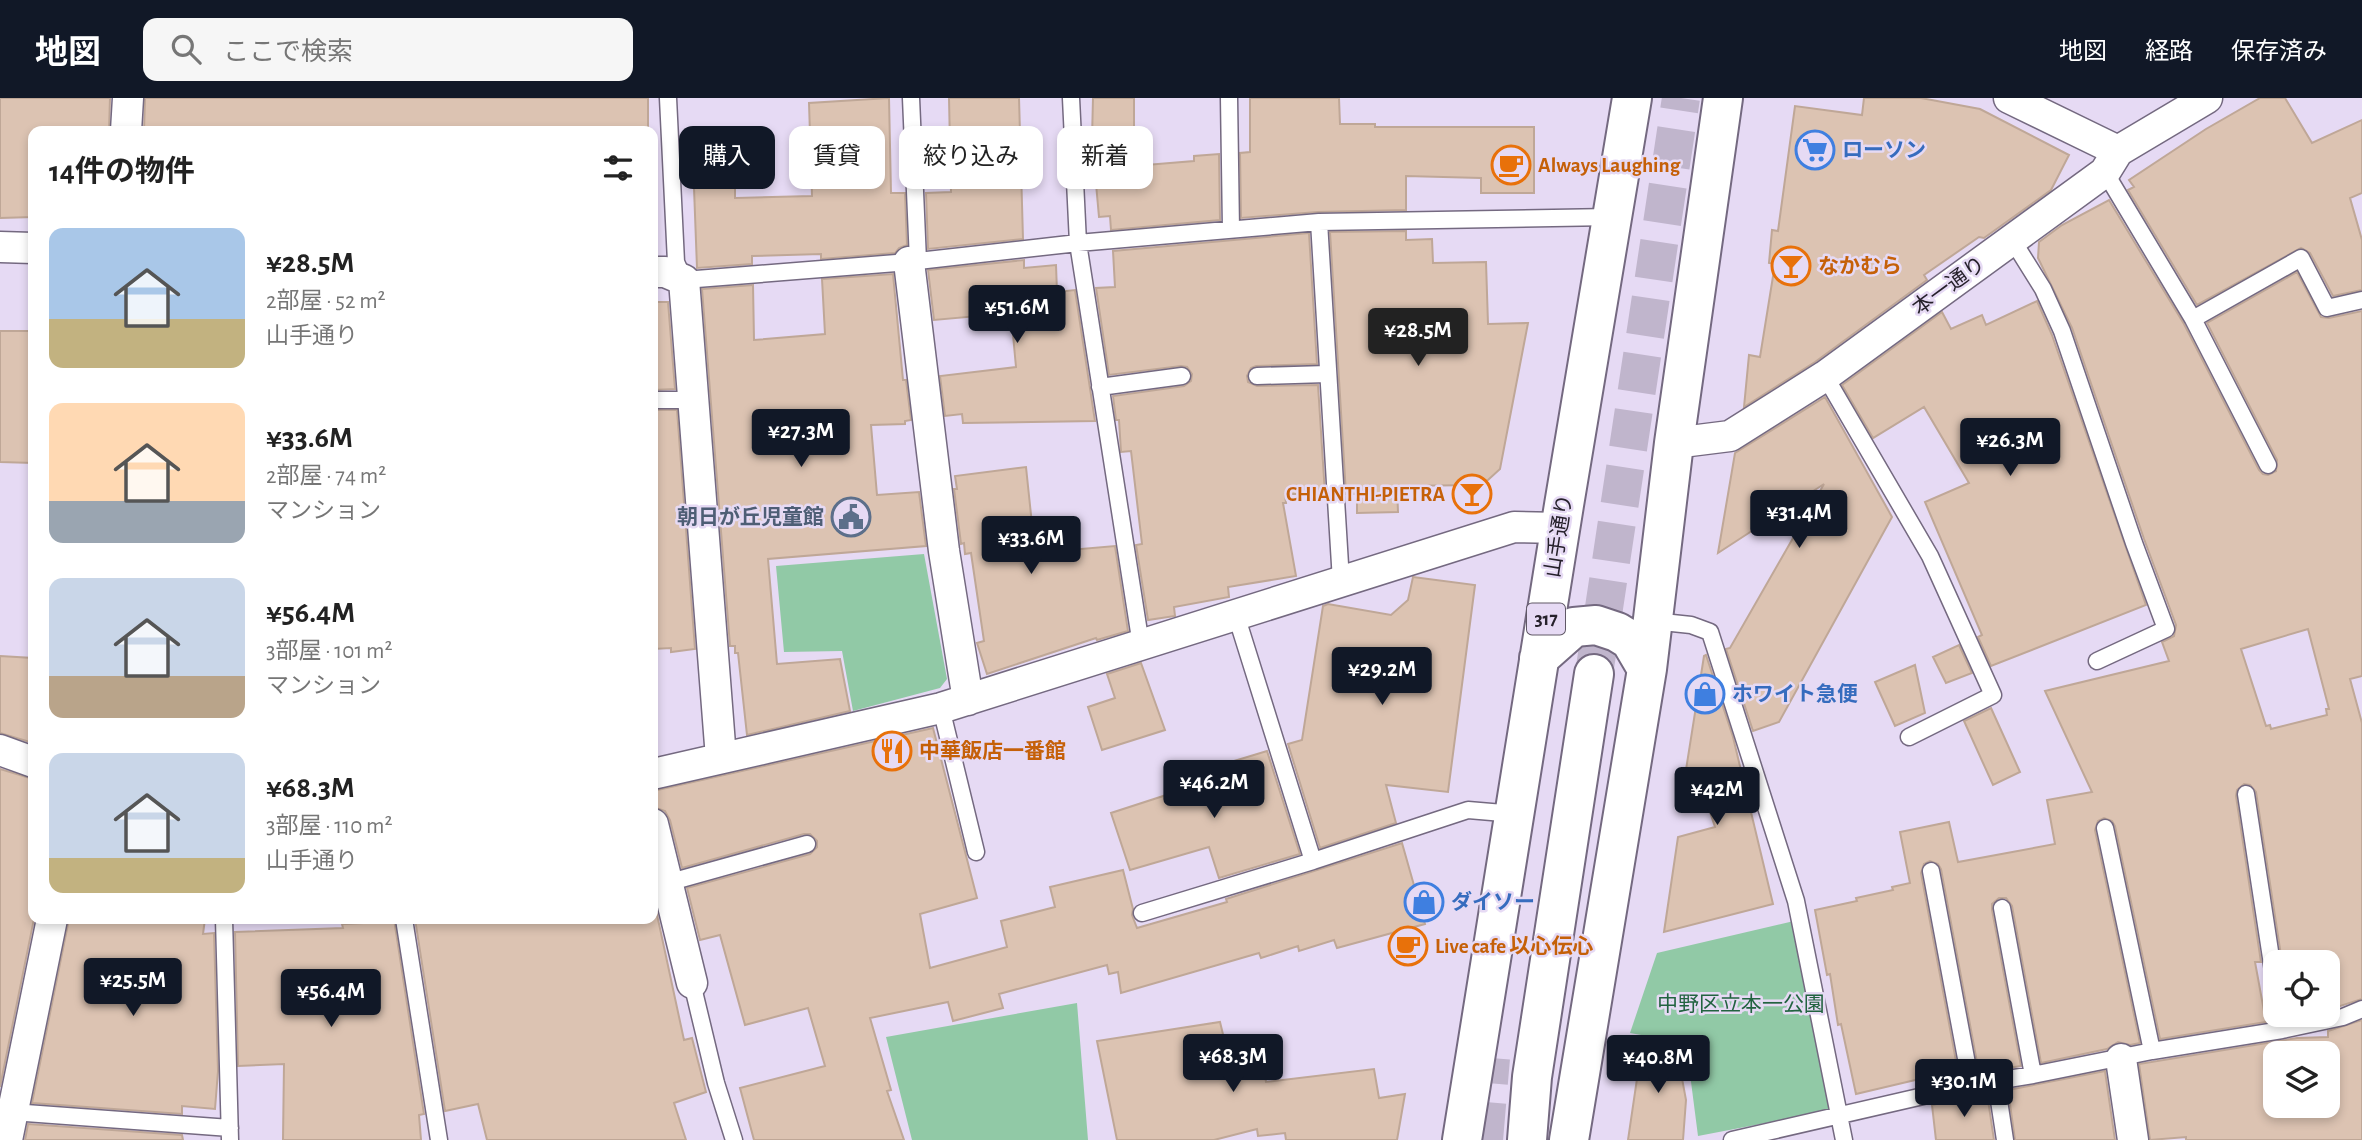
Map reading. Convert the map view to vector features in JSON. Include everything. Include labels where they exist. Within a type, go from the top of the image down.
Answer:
[{"type":"main road","name":"山手通り","points":[[1462,1140],[1633,98]]},
{"type":"main road","points":[[1569,1140],[1647,669],[1723,98]]},
{"type":"main road","points":[[1539,658],[1574,627],[1596,625],[1630,640],[1647,669]]},
{"type":"main road","points":[[1528,1140],[1532,1077],[1594,674]]},
{"type":"street","points":[[127,126],[128,98]]},
{"type":"street","points":[[2009,98],[2112,162]]},
{"type":"street","name":"本一通り","points":[[1675,443],[1730,436],[1825,376],[2013,241],[2112,162],[2207,98]]},
{"type":"street","points":[[0,247],[28,248]]},
{"type":"street","points":[[913,262],[944,551],[955,704]]},
{"type":"street","points":[[658,272],[684,280],[721,758]]},
{"type":"street","points":[[658,773],[955,704],[1514,527],[1561,528]]},
{"type":"street","points":[[0,750],[28,760]]},
{"type":"street","points":[[658,845],[692,983]]},
{"type":"street","points":[[9,1126],[51,924]]},
{"type":"street","points":[[2121,1059],[2133,1140]]},
{"type":"lane","points":[[668,98],[676,262],[684,280],[913,262],[1078,243],[1319,222],[1613,217]]},
{"type":"lane","points":[[911,98],[913,262]]},
{"type":"lane","points":[[1071,98],[1078,243],[1141,645]]},
{"type":"lane","points":[[1229,98],[1231,229]]},
{"type":"lane","points":[[2112,162],[2268,466]]},
{"type":"lane","points":[[1319,222],[1341,581]]},
{"type":"lane","points":[[2013,241],[2043,289],[2062,331],[2166,629],[2097,661]]},
{"type":"lane","points":[[2193,319],[2301,258],[2327,308],[2362,300]]},
{"type":"lane","points":[[1257,376],[1327,374]]},
{"type":"lane","points":[[1100,387],[1182,376]]},
{"type":"lane","points":[[1825,376],[1930,556],[1993,695],[1909,737]]},
{"type":"lane","points":[[658,400],[693,400]]},
{"type":"lane","points":[[1236,615],[1313,861]]},
{"type":"lane","points":[[1653,621],[1690,625],[1710,632],[1796,901],[1844,1140]]},
{"type":"lane","points":[[955,704],[976,852]]},
{"type":"lane","points":[[2246,794],[2270,950]]},
{"type":"lane","points":[[1142,913],[1468,810],[1515,814]]},
{"type":"lane","points":[[2105,828],[2152,1051]]},
{"type":"lane","points":[[667,883],[807,844]]},
{"type":"lane","points":[[1931,871],[1971,1085]]},
{"type":"lane","points":[[2002,908],[2033,1075]]},
{"type":"lane","points":[[9,1126],[230,1134],[224,924]]},
{"type":"lane","points":[[405,924],[439,1140]]},
{"type":"lane","points":[[692,983],[716,1083],[734,1140]]},
{"type":"lane","points":[[2340,1017],[2362,1009]]},
{"type":"lane","points":[[1732,1140],[1971,1085],[2121,1059],[2263,1027]]},
{"type":"lane","points":[[1996,1081],[2004,1140]]},
{"type":"green space","points":[[924,554],[947,679],[940,688],[853,711],[842,651],[784,652],[776,566]]},
{"type":"green space","name":"中野区立本一公園","points":[[1794,921],[1833,1110],[1698,1136],[1686,1043],[1630,1033],[1657,953]]},
{"type":"green space","points":[[1077,1003],[1088,1140],[912,1140],[886,1037]]},
{"type":"building","points":[[0,98],[110,98],[109,126],[28,126],[28,217],[0,218]]},
{"type":"building","points":[[145,98],[648,98],[648,126],[144,126]]},
{"type":"building","points":[[889,98],[891,193],[905,193],[907,245],[895,253],[821,259],[821,254],[752,256],[752,264],[697,268],[694,189],[735,189],[735,198],[812,196],[812,189],[885,189],[885,126],[810,126],[809,103]]},
{"type":"building","points":[[949,98],[1019,98],[1020,126],[950,126]]},
{"type":"building","points":[[1093,98],[1134,98],[1134,126],[1092,126]]},
{"type":"building","points":[[1250,98],[1339,98],[1340,124],[1375,124],[1375,127],[1534,127],[1534,193],[1481,193],[1481,178],[1406,176],[1406,210],[1318,212],[1241,218],[1240,153],[1250,152]]},
{"type":"building","points":[[1864,98],[1921,98],[1980,109],[2069,155],[2051,190],[1984,238],[1979,237],[1924,275],[1927,280],[1815,362],[1744,407],[1749,355],[1760,357],[1775,264],[1769,263],[1772,230],[1778,231],[1795,106],[1862,115]]},
{"type":"building","points":[[2260,98],[2285,98],[2312,143],[2362,120],[2362,193],[2350,198],[2362,240],[2362,290],[2333,296],[2310,253],[2301,248],[2197,305],[2128,190],[2134,187],[2129,180],[2206,129]]},
{"type":"building","points":[[1219,154],[1220,220],[1111,230],[1110,216],[1099,217],[1096,189],[1153,189],[1153,164],[1194,161],[1194,156]]},
{"type":"building","points":[[951,189],[1022,189],[1023,239],[928,249],[926,193],[951,192]]},
{"type":"building","points":[[2109,200],[2184,324],[2263,474],[2276,471],[2277,460],[2207,323],[2297,272],[2321,317],[2329,318],[2362,311],[2362,676],[2350,679],[2362,723],[2362,999],[2340,1006],[2340,950],[2280,950],[2256,792],[2250,785],[2244,784],[2237,790],[2236,796],[2261,962],[2255,962],[2263,1006],[2263,1022],[2160,1039],[2115,826],[2112,821],[2104,818],[2098,821],[2095,830],[2140,1043],[2130,1045],[2118,1042],[2107,1049],[2041,1063],[2012,906],[2006,898],[1999,898],[1992,904],[1992,910],[2021,1066],[1979,1073],[1941,869],[1938,864],[1930,861],[1924,864],[1921,873],[1959,1077],[1929,1084],[1928,1077],[1856,1094],[1841,1024],[1838,1025],[1830,974],[1827,975],[1815,910],[1857,901],[1856,898],[1893,890],[1892,887],[1910,883],[1900,832],[1949,822],[1958,862],[2055,844],[2047,800],[2092,792],[2045,691],[2169,661],[2162,642],[2174,636],[2176,625],[2072,328],[2038,258],[2039,242],[2062,225]],"holes":[[[2308,629],[2329,709],[2326,709],[2327,715],[2271,729],[2270,725],[2266,726],[2241,649]]]},
{"type":"building","points":[[1406,231],[1406,240],[1432,239],[1433,263],[1486,262],[1488,324],[1528,323],[1500,469],[1479,485],[1397,486],[1398,512],[1357,513],[1357,494],[1346,494],[1330,232]]},
{"type":"building","points":[[1309,233],[1317,364],[1256,366],[1251,368],[1247,376],[1248,382],[1257,386],[1318,385],[1325,494],[1285,494],[1286,503],[1283,503],[1296,576],[1228,587],[1229,597],[1174,607],[1175,616],[1148,620],[1136,545],[1142,544],[1131,451],[1121,452],[1119,420],[1116,420],[1113,396],[1184,386],[1191,381],[1192,374],[1187,367],[1181,366],[1109,375],[1096,288],[1115,287],[1113,251]]},
{"type":"building","points":[[1024,260],[1024,268],[1056,265],[1057,292],[1075,290],[1095,421],[963,423],[962,414],[945,416],[940,376],[1016,367],[1011,313],[934,320],[928,270]]},
{"type":"building","points":[[893,274],[903,380],[906,380],[911,420],[905,421],[905,424],[871,425],[877,495],[919,492],[926,546],[768,559],[777,664],[840,659],[850,711],[747,735],[738,653],[735,653],[735,646],[730,646],[702,289],[753,285],[754,340],[825,334],[822,279]]},
{"type":"building","points":[[2037,301],[2052,335],[2146,605],[1991,666],[1978,637],[1982,635],[1925,502],[1969,483],[1924,407],[1873,438],[1842,385],[1942,312],[1951,329],[1982,315],[1986,325]]},
{"type":"building","points":[[658,302],[668,302],[675,389],[658,390]]},
{"type":"building","points":[[0,331],[28,331],[28,463],[0,462]]},
{"type":"building","points":[[1825,397],[1892,517],[1779,722],[1753,731],[1726,649],[1730,648],[1824,484],[1718,553],[1735,453]]},
{"type":"building","points":[[658,410],[677,410],[695,649],[671,652],[671,648],[658,649]]},
{"type":"building","points":[[1026,467],[1035,553],[1115,546],[1128,631],[1097,640],[1096,638],[987,674],[977,643],[984,641],[971,553],[965,554],[964,543],[961,544],[954,489],[957,489],[955,476]]},
{"type":"building","points":[[1413,577],[1475,585],[1448,792],[1386,785],[1396,823],[1320,848],[1288,744],[1302,740],[1323,606],[1328,604],[1391,615],[1408,600]]},
{"type":"building","points":[[1959,645],[1972,673],[1946,683],[1933,657]]},
{"type":"building","points":[[1706,655],[1733,737],[1773,904],[1664,932],[1678,837],[1715,827],[1697,773],[1685,776]]},
{"type":"building","points":[[0,656],[28,658],[28,741],[0,733]]},
{"type":"building","points":[[1141,663],[1165,730],[1102,750],[1088,707],[1115,698],[1107,674]]},
{"type":"building","points":[[1915,665],[1925,713],[1895,726],[1875,682]]},
{"type":"building","points":[[1991,708],[2020,772],[1993,785],[1964,721]]},
{"type":"building","points":[[933,728],[977,898],[920,914],[930,968],[1007,947],[1001,921],[1055,907],[1050,887],[1123,870],[1137,928],[1227,902],[1226,899],[1402,843],[1425,924],[1337,948],[1334,940],[1299,951],[1298,946],[1261,958],[1259,953],[1121,993],[1118,972],[1109,974],[1107,965],[999,994],[1003,1008],[953,1021],[948,1002],[870,1018],[891,1090],[887,1091],[904,1140],[754,1140],[740,1088],[825,1066],[808,1008],[745,1025],[720,935],[700,940],[687,888],[810,854],[817,847],[817,841],[810,834],[804,834],[682,868],[670,820],[665,811],[658,809],[658,790]]},
{"type":"building","points":[[1267,751],[1300,854],[1219,878],[1209,847],[1130,870],[1111,813],[1194,786],[1191,774]]},
{"type":"building","points":[[0,769],[28,777],[28,924],[33,924],[0,1087]]},
{"type":"building","points":[[658,919],[684,1040],[692,1038],[706,1092],[674,1103],[686,1140],[487,1140],[478,1104],[445,1111],[416,924],[658,924]]},
{"type":"building","points":[[68,924],[204,924],[203,934],[214,933],[218,1071],[215,1109],[182,1106],[182,1114],[32,1103]]},
{"type":"building","points":[[342,924],[395,924],[424,1114],[419,1115],[421,1140],[283,1140],[284,1064],[238,1066],[235,932],[343,928]]},
{"type":"building","points":[[2362,1020],[2362,1140],[2186,1140],[2186,1137],[2150,1140],[2139,1064],[2263,1044],[2263,1118],[2340,1118],[2340,1041],[2279,1041],[2328,1037],[2328,1031]]},
{"type":"building","points":[[1220,1022],[1230,1063],[1262,1057],[1266,1082],[1374,1069],[1379,1098],[1405,1094],[1397,1140],[1286,1140],[1285,1133],[1258,1136],[1257,1129],[1214,1140],[1117,1140],[1097,1041]]},
{"type":"building","points":[[1643,1038],[1676,1046],[1686,1100],[1683,1140],[1628,1140]]},
{"type":"building","points":[[2105,1071],[2115,1140],[2015,1140],[2008,1090]]},
{"type":"building","points":[[1987,1093],[1994,1140],[1936,1140],[1932,1105]]},
{"type":"building","points":[[28,1124],[182,1135],[183,1140],[25,1140]]},
{"type":"tunnel","points":[[1594,674],[1681,98]]},
{"type":"tunnel","points":[[1484,1140],[1491,1058]]},
{"type":"place","name":"ローソン","points":[[1815,150]]},
{"type":"place","name":"Always Laughing","points":[[1511,165]]},
{"type":"place","name":"なかむら","points":[[1791,266]]},
{"type":"place","name":"CHIANTHI-PIETRA","points":[[1472,494]]},
{"type":"place","name":"朝日が丘児童館","points":[[851,517]]},
{"type":"place","name":"ホワイト急便","points":[[1705,694]]},
{"type":"place","name":"中華飯店一番館","points":[[892,751]]},
{"type":"place","name":"ダイソー","points":[[1424,902]]},
{"type":"place","name":"Live cafe 以心伝心","points":[[1408,946]]}]
